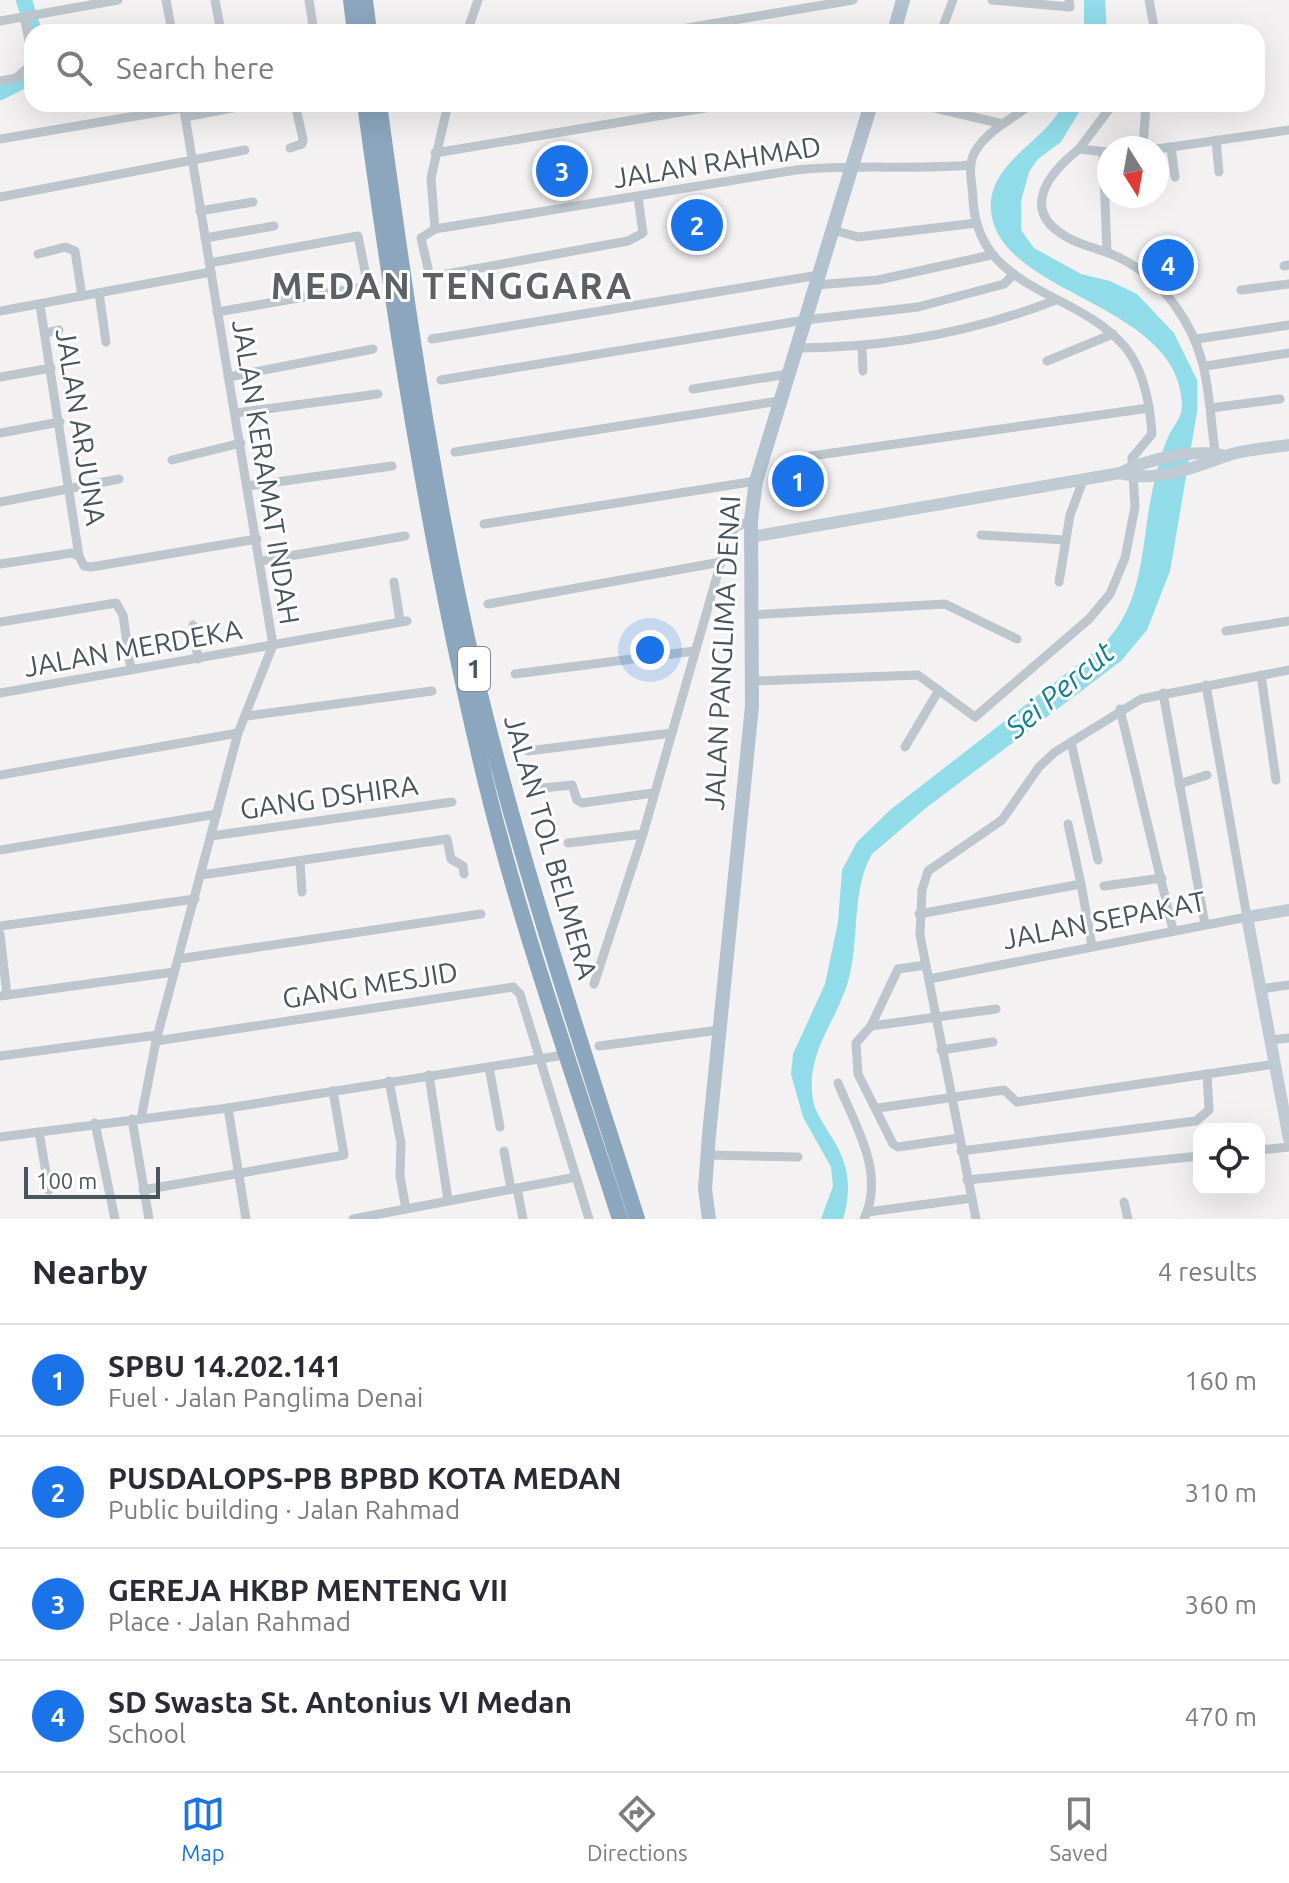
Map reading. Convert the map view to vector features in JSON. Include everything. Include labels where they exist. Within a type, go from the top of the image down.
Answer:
[{"type":"highway","points":[[351,0],[354,24]]},
{"type":"highway","points":[[365,0],[368,24]]},
{"type":"highway","name":"JALAN TOL BELMERA","points":[[366,112],[417,457],[484,778],[524,917],[620,1219]]},
{"type":"highway","name":"JALAN TOL BELMERA","points":[[380,112],[429,441],[474,667],[530,879],[637,1219]]},
{"type":"main road","points":[[896,24],[903,0]]},
{"type":"main road","name":"JALAN PANGLIMA DENAI","points":[[709,1219],[705,1189],[752,681],[751,520],[756,481],[869,112]]},
{"type":"street","points":[[0,21],[118,0]]},
{"type":"street","points":[[166,0],[170,24]]},
{"type":"street","points":[[215,0],[220,24]]},
{"type":"street","points":[[309,0],[313,24]]},
{"type":"street","points":[[470,24],[478,0]]},
{"type":"street","points":[[710,24],[853,0]]},
{"type":"street","points":[[944,24],[953,0]]},
{"type":"street","points":[[992,0],[1070,7],[1069,0]]},
{"type":"street","points":[[1149,0],[1154,24]]},
{"type":"street","points":[[25,16],[26,24]]},
{"type":"street","points":[[0,81],[16,78],[24,71]]},
{"type":"street","points":[[0,139],[166,112]]},
{"type":"street","name":"JALAN KERAMAT INDAH","points":[[149,1219],[143,1190],[137,1119],[238,733],[273,645],[184,112]]},
{"type":"street","points":[[290,148],[302,144],[303,139],[297,112]]},
{"type":"street","points":[[446,112],[430,187],[435,229],[421,238],[430,277],[639,238],[643,233],[638,197]]},
{"type":"street","points":[[435,153],[681,112]]},
{"type":"street","points":[[952,112],[1003,124]]},
{"type":"street","points":[[752,681],[915,675],[975,717],[1096,612],[1110,594],[1125,558],[1136,502],[1134,453],[1152,434],[1149,408],[1140,374],[1129,352],[1113,334],[1096,320],[1014,274],[991,255],[977,223],[971,165],[978,148],[1020,112]]},
{"type":"street","points":[[1107,112],[1079,149],[1057,167],[1046,183],[1044,210],[1052,225],[1064,236],[1132,265],[1164,293],[1197,339],[1206,366],[1213,458]]},
{"type":"street","points":[[1144,136],[1145,112]]},
{"type":"street","points":[[1175,177],[1171,147],[1289,130]]},
{"type":"street","points":[[1216,140],[1219,172]]},
{"type":"street","points":[[1079,149],[1097,151]]},
{"type":"street","points":[[0,197],[245,150]]},
{"type":"street","name":"JALAN RAHMAD","points":[[435,229],[796,170],[971,165]]},
{"type":"street","points":[[200,211],[253,202]]},
{"type":"street","points":[[1107,208],[1107,252]]},
{"type":"street","points":[[833,230],[858,237],[977,223]]},
{"type":"street","points":[[205,238],[274,226]]},
{"type":"street","points":[[0,311],[99,293],[358,236],[366,287],[217,312]]},
{"type":"street","points":[[38,254],[65,247],[75,251],[82,296]]},
{"type":"street","points":[[432,339],[818,280],[878,280],[991,255]]},
{"type":"street","points":[[441,380],[805,320],[945,301],[1006,284],[1014,274]]},
{"type":"street","points":[[1241,290],[1289,284]]},
{"type":"street","points":[[99,293],[106,342]]},
{"type":"street","points":[[796,348],[862,347],[944,332],[1056,300]]},
{"type":"street","name":"JALAN ARJUNA","points":[[40,305],[79,556]]},
{"type":"street","points":[[1197,339],[1289,325]]},
{"type":"street","points":[[45,333],[59,330]]},
{"type":"street","points":[[1047,361],[1113,334]]},
{"type":"street","points":[[862,347],[863,371]]},
{"type":"street","points":[[228,377],[373,349]]},
{"type":"street","points":[[1206,366],[1289,353]]},
{"type":"street","points":[[0,377],[51,368]]},
{"type":"street","points":[[693,389],[788,374]]},
{"type":"street","points":[[236,413],[378,394]]},
{"type":"street","points":[[1211,408],[1280,399]]},
{"type":"street","points":[[455,452],[779,401]]},
{"type":"street","points":[[811,456],[1149,408]]},
{"type":"street","points":[[0,433],[60,422]]},
{"type":"street","points":[[172,460],[241,443]]},
{"type":"street","points":[[751,537],[1289,445]]},
{"type":"street","points":[[248,486],[392,466]]},
{"type":"street","points":[[1059,582],[1065,540],[1084,478]]},
{"type":"street","points":[[0,502],[119,479]]},
{"type":"street","points":[[484,524],[756,481]]},
{"type":"street","points":[[594,984],[643,834],[729,535],[751,520]]},
{"type":"street","points":[[981,535],[1065,540]]},
{"type":"street","points":[[261,561],[405,536]]},
{"type":"street","points":[[0,564],[66,553],[79,556],[84,566],[91,567],[257,539]]},
{"type":"street","points":[[488,604],[721,562]]},
{"type":"street","name":"JALAN MERDEKA","points":[[0,693],[404,621],[394,582]]},
{"type":"street","points":[[0,622],[116,603],[123,615],[131,670]]},
{"type":"street","points":[[750,615],[945,604],[1017,639]]},
{"type":"street","points":[[1226,631],[1289,621]]},
{"type":"street","points":[[193,625],[198,659]]},
{"type":"street","points":[[515,674],[695,651]]},
{"type":"street","points":[[976,1219],[926,965],[919,914],[923,883],[928,871],[997,825],[1039,767],[1120,709],[1163,693],[1289,670]]},
{"type":"street","points":[[1261,675],[1276,780]]},
{"type":"street","points":[[1206,685],[1289,1139]]},
{"type":"street","points":[[905,747],[939,690]]},
{"type":"street","points":[[247,716],[432,691]]},
{"type":"street","points":[[1163,693],[1205,924]]},
{"type":"street","points":[[1120,709],[1173,930]]},
{"type":"street","points":[[0,775],[238,733]]},
{"type":"street","points":[[528,751],[672,733]]},
{"type":"street","points":[[1071,742],[1098,860]]},
{"type":"street","points":[[1179,784],[1207,775]]},
{"type":"street","points":[[543,788],[572,785],[577,800],[582,803],[653,793]]},
{"type":"street","name":"GANG DSHIRA","points":[[211,836],[452,802]]},
{"type":"street","points":[[0,850],[217,814]]},
{"type":"street","points":[[1068,824],[1092,946]]},
{"type":"street","points":[[568,843],[643,834]]},
{"type":"street","points":[[201,875],[447,839],[451,859],[463,866],[464,874]]},
{"type":"street","points":[[300,861],[302,892]]},
{"type":"street","points":[[1104,886],[1162,878]]},
{"type":"street","points":[[919,914],[1081,884]]},
{"type":"street","points":[[0,926],[195,899]]},
{"type":"street","name":"JALAN SEPAKAT","points":[[929,979],[1289,910]]},
{"type":"street","points":[[178,959],[481,914]]},
{"type":"street","points":[[0,934],[4,995],[174,972]]},
{"type":"street","points":[[926,965],[898,969],[871,1026],[858,1040],[855,1052],[858,1074],[898,1147],[959,1138]]},
{"type":"street","points":[[1260,989],[1289,985]]},
{"type":"street","name":"GANG MESJID","points":[[157,1038],[510,986],[520,994],[543,1058]]},
{"type":"street","points":[[871,1026],[935,1020],[996,1009]]},
{"type":"street","points":[[599,1046],[719,1030]]},
{"type":"street","points":[[0,1056],[157,1038]]},
{"type":"street","points":[[1270,1040],[1289,1038]]},
{"type":"street","points":[[941,1050],[993,1042]]},
{"type":"street","points":[[0,1137],[228,1108],[558,1056]]},
{"type":"street","points":[[543,1058],[589,1219]]},
{"type":"street","points":[[878,1108],[1007,1090],[1013,1102],[1017,1102],[1275,1064]]},
{"type":"street","points":[[489,1067],[500,1127]]},
{"type":"street","points":[[961,1151],[1196,1121],[1204,1117],[1211,1103],[1207,1074]]},
{"type":"street","points":[[429,1075],[448,1200]]},
{"type":"street","points":[[389,1081],[401,1143],[400,1176],[406,1209]]},
{"type":"street","points":[[838,1083],[872,1169],[866,1215],[972,1198]]},
{"type":"street","points":[[143,1190],[344,1155],[333,1091]]},
{"type":"street","points":[[228,1108],[246,1219]]},
{"type":"street","points":[[95,1123],[115,1219]]},
{"type":"street","points":[[39,1132],[49,1190]]},
{"type":"street","points":[[1265,1149],[1289,1147]]},
{"type":"street","points":[[504,1151],[523,1219]]},
{"type":"street","points":[[708,1155],[798,1157]]},
{"type":"street","points":[[967,1180],[1193,1157]]},
{"type":"street","points":[[353,1219],[576,1177]]},
{"type":"street","points":[[1124,1202],[1128,1219]]},
{"type":"water","points":[[1084,0],[1105,0],[1106,24],[1084,24]]},
{"type":"water","name":"Sei Percut","points":[[1058,112],[1079,112],[1061,142],[1038,159],[1029,172],[1021,201],[1021,230],[1034,248],[1081,274],[1110,281],[1137,294],[1174,333],[1197,380],[1197,412],[1170,571],[1147,630],[1121,661],[926,808],[872,854],[861,882],[850,974],[814,1065],[814,1104],[841,1154],[848,1185],[843,1219],[821,1219],[833,1186],[831,1167],[803,1117],[791,1074],[793,1054],[825,984],[838,922],[842,870],[857,842],[890,810],[1099,648],[1112,634],[1122,620],[1136,587],[1156,473],[1166,442],[1182,409],[1174,371],[1152,343],[1123,321],[1024,263],[1001,240],[991,211],[992,194],[998,179]]},
{"type":"waterway","points":[[24,0],[32,24]]},
{"type":"waterway","points":[[0,92],[24,80]]},
{"type":"place","name":"GEREJA HKBP MENTENG VII","points":[[562,171]]},
{"type":"place","name":"PUSDALOPS-PB BPBD KOTA MEDAN","points":[[697,225]]},
{"type":"place","name":"SD Swasta St. Antonius VI Medan","points":[[1168,265]]},
{"type":"place","name":"SPBU 14.202.141","points":[[798,481]]},
{"type":"district","name":"MEDAN TENGGARA","points":[[452,286]]}]
